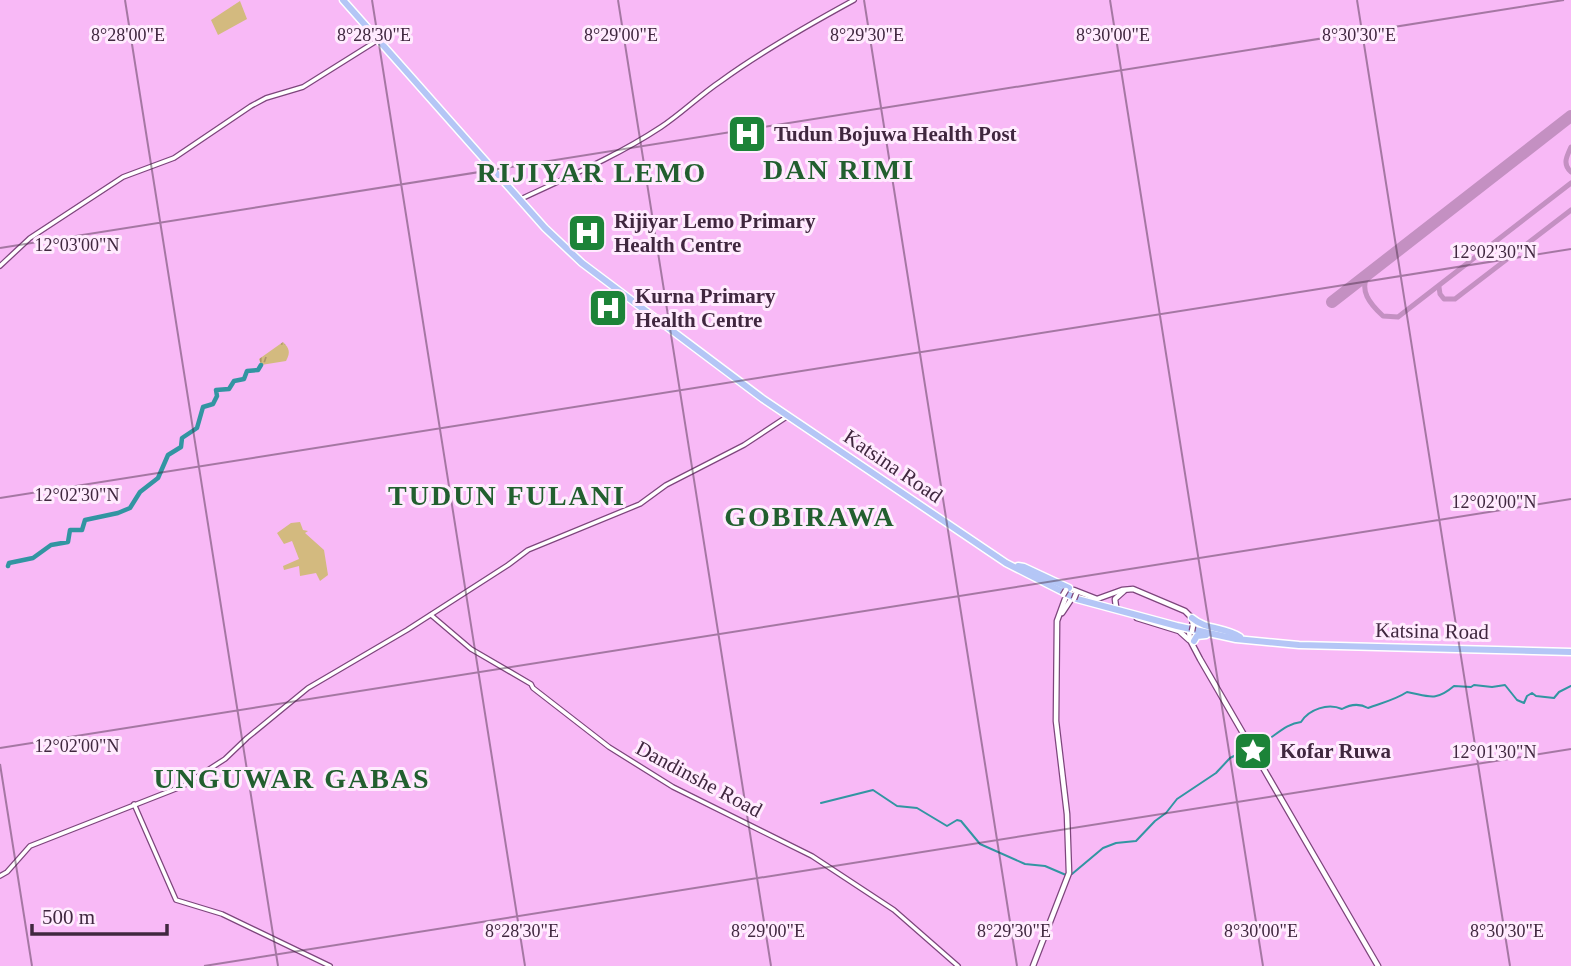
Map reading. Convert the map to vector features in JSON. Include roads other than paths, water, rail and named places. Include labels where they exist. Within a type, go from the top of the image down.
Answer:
[{"type":"highway","name":"Katsina Road","points":[[344,0],[540,222],[573,255],[715,364],[984,550],[1077,599],[1240,638],[1299,645],[1571,650]]},
{"type":"highway","name":"Katsina Road","points":[[344,0],[555,233],[584,260],[732,373],[1017,567],[1077,596],[1240,638]]},
{"type":"highway","points":[[1017,567],[1069,595]]},
{"type":"highway","points":[[1142,620],[1204,627],[1235,633],[1240,638],[1233,641],[1201,635],[1197,636],[1193,643]]},
{"type":"main road","points":[[1069,595],[1097,599],[1133,589],[1178,607],[1190,626]]},
{"type":"main road","points":[[1116,607],[1115,599],[1119,593],[1132,591],[1187,614],[1193,643]]},
{"type":"main road","points":[[1069,595],[1182,633],[1193,643],[1379,966]]},
{"type":"main road","points":[[1034,966],[1069,875],[1068,826],[1056,714],[1057,621],[1069,595]]},
{"type":"street","points":[[523,198],[629,147],[664,125],[721,80],[822,16],[854,0]]},
{"type":"street","points":[[0,266],[30,238],[123,177],[174,158],[251,106],[266,98],[303,87],[378,40]]},
{"type":"street","points":[[0,876],[7,872],[30,846],[183,786],[225,759],[308,688],[431,615],[528,550],[640,503],[666,485],[744,445],[788,416]]},
{"type":"street","name":"Dandinshe Road","points":[[431,615],[471,649],[531,684],[624,757],[702,803],[812,856],[894,910],[958,966]]},
{"type":"street","points":[[134,804],[177,901],[222,914],[330,966]]},
{"type":"waterway","points":[[8,566],[9,563],[33,558],[51,545],[68,542],[70,530],[82,530],[85,520],[130,508],[140,492],[158,478],[168,455],[181,447],[182,438],[197,428],[203,407],[213,404],[217,396],[216,390],[229,389],[234,381],[244,379],[247,371],[258,370],[261,365]]},
{"type":"waterway","points":[[1257,745],[1325,707],[1342,709],[1358,705],[1368,708],[1407,692],[1437,696],[1454,686],[1474,685],[1505,685],[1517,700],[1524,703],[1532,693],[1554,698],[1571,686]]},
{"type":"waterway","points":[[1072,874],[1103,848],[1116,843],[1136,841],[1177,799],[1216,773],[1230,758],[1248,749]]},
{"type":"waterway","points":[[821,803],[873,790],[897,806],[917,808],[947,826],[957,820],[961,821],[980,844],[1025,864],[1045,866],[1066,875]]},
{"type":"place","name":"Tudun Bojuwa Health Post","points":[[747,134]]},
{"type":"place","name":"Rijiyar Lemo Primary Health Centre","points":[[587,233]]},
{"type":"place","name":"Kurna Primary Health Centre","points":[[608,308]]},
{"type":"place","name":"Kofar Ruwa","points":[[1253,751]]},
{"type":"district","name":"DAN RIMI","points":[[839,169]]},
{"type":"district","name":"RIJIYAR LEMO","points":[[592,172]]},
{"type":"district","name":"TUDUN FULANI","points":[[507,495]]},
{"type":"district","name":"GOBIRAWA","points":[[810,516]]},
{"type":"district","name":"UNGUWAR GABAS","points":[[292,778]]}]
